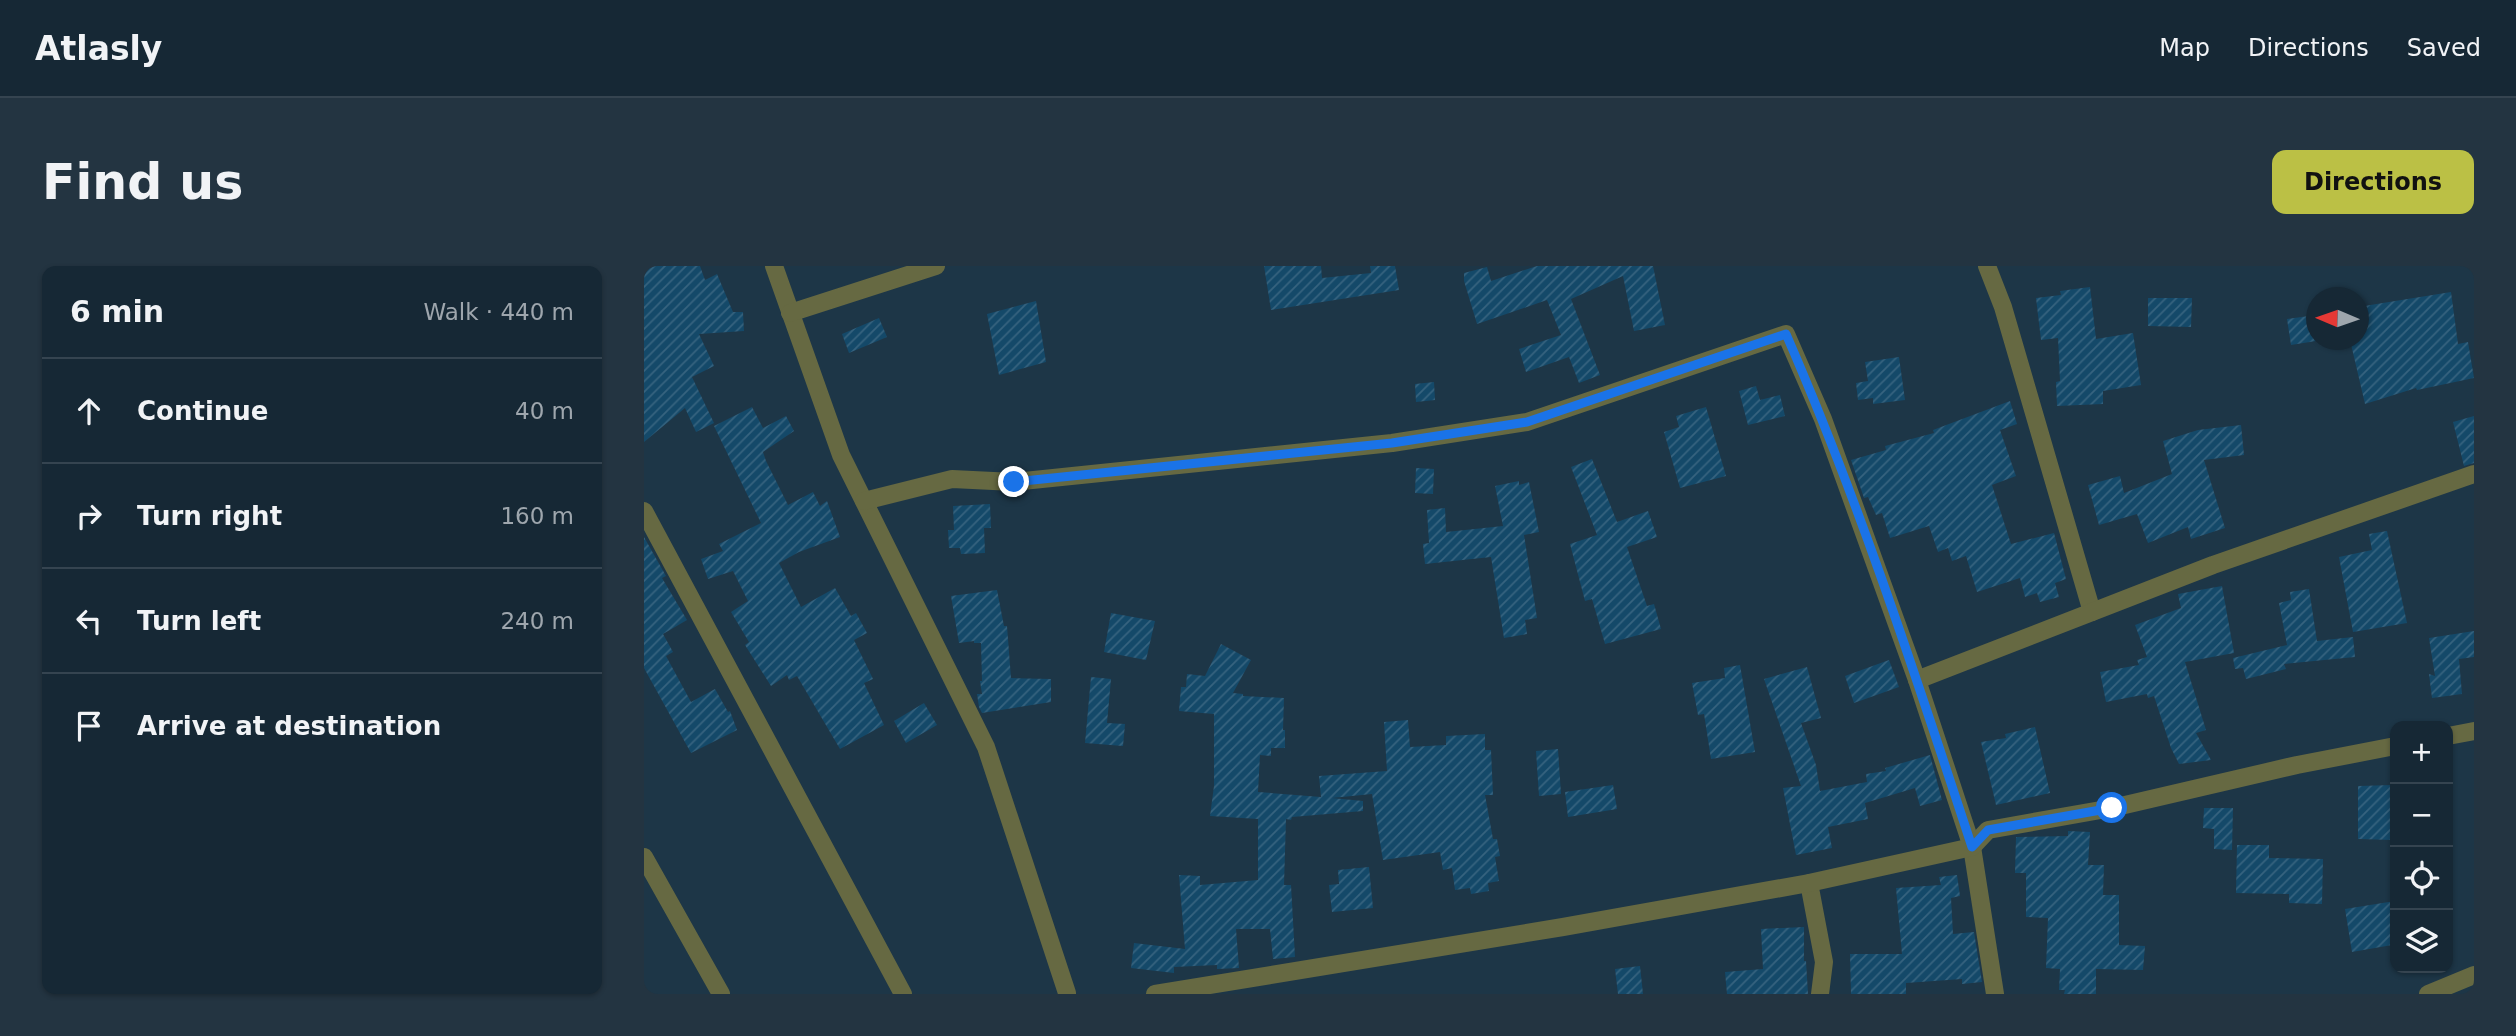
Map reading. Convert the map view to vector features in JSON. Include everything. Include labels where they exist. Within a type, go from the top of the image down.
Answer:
[{"type":"street","points":[[774,266],[841,455],[986,747],[1068,994]]},
{"type":"street","points":[[790,313],[936,266]]},
{"type":"street","points":[[1987,266],[2007,321],[2092,612]]},
{"type":"street","points":[[864,501],[953,480],[1014,482],[1392,443],[1527,422],[1786,334],[1823,419],[1917,680],[1972,847],[1996,994]]},
{"type":"street","points":[[1917,680],[2213,565],[2474,474]]},
{"type":"street","points":[[644,511],[903,994]]},
{"type":"street","points":[[2453,735],[2474,731]]},
{"type":"street","points":[[1155,994],[1563,927],[1809,883],[1972,847],[1988,830],[2112,808],[2297,765],[2390,747]]},
{"type":"street","points":[[644,858],[721,994]]},
{"type":"street","points":[[1809,883],[1824,962],[1820,994]]},
{"type":"street","points":[[2428,994],[2474,975]]},
{"type":"building","points":[[644,266],[700,266],[705,280],[717,274],[733,312],[743,312],[744,331],[699,334],[714,366],[692,377],[714,423],[696,432],[685,408],[644,442]]},
{"type":"building","points":[[1264,266],[1321,266],[1322,278],[1371,273],[1370,266],[1395,266],[1399,290],[1271,310]]},
{"type":"building","points":[[1537,266],[1653,266],[1665,325],[1634,331],[1623,276],[1571,299],[1600,375],[1579,383],[1569,357],[1526,372],[1519,349],[1561,335],[1547,300],[1477,324],[1464,273],[1487,267],[1491,281]]},
{"type":"building","points":[[2090,287],[2096,339],[2133,333],[2141,385],[2103,391],[2103,404],[2057,406],[2056,382],[2060,381],[2058,338],[2041,340],[2036,298]]},
{"type":"building","points":[[2451,292],[2458,344],[2468,342],[2474,378],[2417,390],[2416,388],[2365,404],[2352,350],[2369,350],[2369,305]]},
{"type":"building","points":[[2148,298],[2192,298],[2191,327],[2148,326]]},
{"type":"building","points":[[1036,301],[1046,362],[999,375],[987,314]]},
{"type":"building","points":[[2306,316],[2306,343],[2291,345],[2287,319]]},
{"type":"building","points":[[879,318],[887,337],[849,353],[842,334]]},
{"type":"building","points":[[1899,357],[1905,400],[1873,404],[1873,398],[1858,400],[1856,383],[1868,381],[1865,362]]},
{"type":"building","points":[[1434,382],[1435,400],[1416,402],[1415,384]]},
{"type":"building","points":[[1756,386],[1760,400],[1780,395],[1785,416],[1748,425],[1739,391]]},
{"type":"building","points":[[2010,401],[2017,424],[2000,430],[2016,476],[1992,485],[2011,544],[2054,533],[2066,579],[2055,583],[2059,597],[2040,602],[2037,593],[2025,597],[2020,578],[1977,592],[1966,556],[1952,561],[1948,548],[1938,552],[1929,526],[1890,538],[1882,513],[1876,515],[1868,497],[1864,498],[1851,460],[1886,450],[1885,446],[1934,433],[1933,430]]},
{"type":"building","points":[[752,407],[763,428],[786,416],[794,431],[763,452],[788,505],[813,492],[820,506],[827,501],[840,537],[799,552],[779,563],[801,607],[835,588],[851,616],[856,613],[867,633],[854,640],[873,679],[864,683],[884,725],[840,749],[797,676],[789,680],[787,675],[771,686],[745,645],[749,642],[731,612],[748,601],[733,571],[708,579],[701,559],[723,551],[719,544],[761,523],[714,426]]},
{"type":"building","points":[[1706,407],[1726,476],[1680,488],[1664,432],[1679,427],[1676,416]]},
{"type":"building","points":[[2474,416],[2474,463],[2464,466],[2453,422]]},
{"type":"building","points":[[2241,425],[2244,455],[2204,460],[2225,528],[2191,539],[2188,527],[2148,543],[2137,514],[2099,525],[2088,485],[2120,476],[2124,493],[2172,474],[2163,441],[2198,430]]},
{"type":"building","points":[[1592,459],[1617,522],[1648,511],[1657,537],[1627,547],[1647,606],[1654,604],[1661,629],[1605,644],[1592,599],[1585,601],[1570,544],[1597,535],[1571,467]]},
{"type":"building","points":[[1416,468],[1434,469],[1433,494],[1415,493]]},
{"type":"building","points":[[1519,481],[1519,485],[1529,482],[1539,532],[1524,535],[1537,618],[1525,620],[1527,634],[1504,638],[1491,557],[1425,564],[1423,544],[1429,543],[1427,510],[1445,508],[1446,532],[1503,526],[1495,486]]},
{"type":"building","points":[[990,504],[991,528],[984,528],[985,553],[961,554],[960,548],[949,548],[948,530],[954,530],[953,506]]},
{"type":"building","points":[[2387,531],[2407,623],[2353,632],[2339,557],[2372,550],[2369,534]]},
{"type":"building","points":[[644,537],[666,576],[662,578],[687,620],[663,634],[673,652],[666,656],[691,702],[715,689],[728,712],[730,711],[737,730],[691,753],[644,668]]},
{"type":"building","points":[[2222,586],[2234,653],[2185,662],[2206,730],[2196,733],[2211,760],[2179,764],[2154,696],[2148,698],[2147,694],[2106,702],[2100,672],[2139,665],[2137,660],[2147,657],[2135,625],[2181,608],[2178,594]]},
{"type":"building","points":[[2309,589],[2317,641],[2353,637],[2355,657],[2284,664],[2286,669],[2246,679],[2243,668],[2235,669],[2233,658],[2287,645],[2279,603],[2291,600],[2290,592]]},
{"type":"building","points":[[997,590],[1004,626],[1007,626],[1011,678],[1051,679],[1051,702],[982,713],[979,707],[977,694],[982,694],[981,643],[959,643],[951,596]]},
{"type":"building","points":[[1111,613],[1155,621],[1146,660],[1104,652]]},
{"type":"building","points":[[2474,631],[2474,657],[2459,659],[2462,694],[2432,698],[2429,674],[2435,676],[2429,638]]},
{"type":"building","points":[[1221,644],[1251,660],[1233,693],[1284,698],[1285,748],[1271,748],[1271,756],[1260,755],[1258,792],[1321,797],[1319,776],[1387,771],[1384,722],[1408,720],[1410,747],[1446,745],[1446,736],[1485,734],[1485,750],[1491,750],[1493,795],[1485,795],[1493,839],[1497,839],[1500,856],[1495,857],[1499,881],[1488,883],[1489,891],[1471,894],[1470,888],[1455,890],[1452,868],[1443,870],[1440,852],[1383,860],[1372,794],[1332,798],[1363,801],[1363,811],[1286,819],[1284,885],[1291,885],[1295,957],[1273,959],[1270,929],[1236,929],[1239,968],[1217,969],[1217,965],[1174,967],[1174,973],[1131,968],[1134,943],[1185,949],[1179,875],[1200,876],[1200,885],[1258,880],[1258,819],[1210,816],[1214,786],[1214,714],[1179,711],[1181,687],[1186,687],[1187,674],[1205,676]]},
{"type":"building","points":[[1889,660],[1899,687],[1854,703],[1845,676]]},
{"type":"building","points":[[1740,665],[1755,752],[1711,759],[1704,714],[1698,715],[1692,683],[1725,678],[1724,668]]},
{"type":"building","points":[[1807,667],[1821,718],[1801,723],[1816,765],[1820,791],[1867,782],[1866,774],[1886,771],[1885,768],[1930,755],[1942,800],[1920,806],[1915,788],[1865,803],[1868,819],[1828,827],[1832,848],[1796,855],[1783,788],[1801,786],[1764,679]]},
{"type":"building","points":[[1091,677],[1111,679],[1107,723],[1125,724],[1123,746],[1085,743]]},
{"type":"building","points":[[924,703],[937,725],[906,743],[894,721]]},
{"type":"building","points":[[2035,727],[2050,793],[1996,805],[1981,742],[2006,738],[2005,734]]},
{"type":"building","points":[[1558,749],[1561,794],[1539,796],[1536,751]]},
{"type":"building","points":[[1613,785],[1617,809],[1568,817],[1565,792]]},
{"type":"building","points":[[2390,785],[2390,840],[2358,839],[2358,786]]},
{"type":"building","points":[[2204,808],[2233,808],[2232,850],[2214,849],[2214,829],[2203,828]]},
{"type":"building","points":[[2068,831],[2090,832],[2088,865],[2104,865],[2103,895],[2119,895],[2119,945],[2145,946],[2143,970],[2096,969],[2096,994],[2064,994],[2065,990],[2059,990],[2060,969],[2046,968],[2048,918],[2026,917],[2026,873],[2015,873],[2016,837],[2068,836]]},
{"type":"building","points":[[2237,845],[2269,845],[2269,858],[2323,859],[2322,904],[2289,903],[2289,894],[2236,893]]},
{"type":"building","points":[[1369,867],[1373,908],[1332,912],[1329,885],[1339,884],[1338,870]]},
{"type":"building","points":[[1957,875],[1960,896],[1951,898],[1953,934],[1974,932],[1982,982],[1962,984],[1962,979],[1906,983],[1906,994],[1851,994],[1850,954],[1902,954],[1896,888],[1941,885],[1939,877]]},
{"type":"building","points":[[2390,902],[2390,945],[2352,952],[2345,909]]},
{"type":"building","points":[[1804,927],[1808,994],[1727,994],[1725,972],[1763,969],[1761,929]]},
{"type":"building","points":[[1640,966],[1643,994],[1618,994],[1615,969]]},
{"type":"route","points":[[1014,482],[1392,443],[1527,422],[1786,334],[1823,419],[1917,680],[1972,847],[1988,830],[2112,808]]}]
